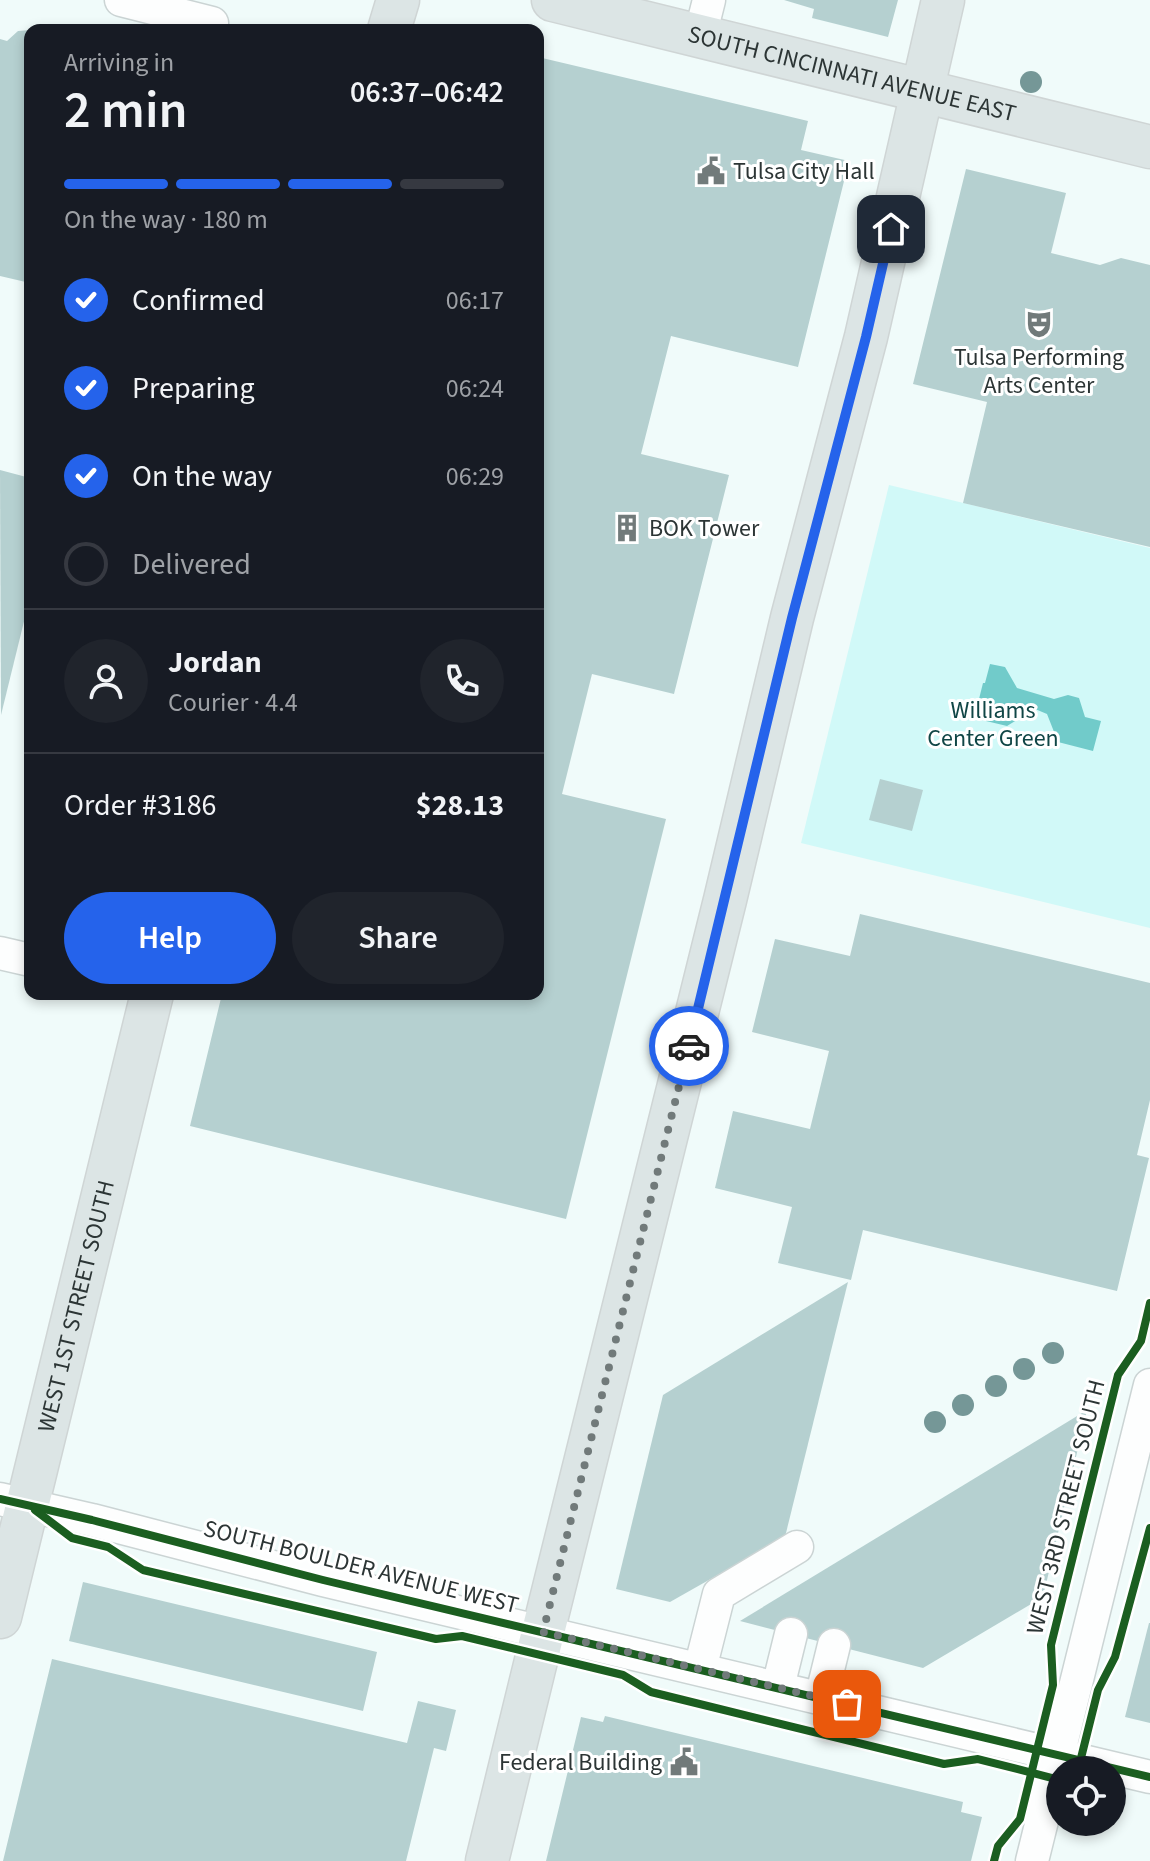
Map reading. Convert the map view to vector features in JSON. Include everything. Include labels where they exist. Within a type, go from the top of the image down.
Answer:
[{"type":"main road","points":[[391,24],[398,0]]},
{"type":"main road","name":"SOUTH CINCINNATI AVENUE EAST","points":[[553,0],[684,16],[922,92],[1150,147]]},
{"type":"main road","points":[[487,1861],[792,618],[866,337],[943,0]]},
{"type":"main road","name":"WEST 1ST STREET SOUTH","points":[[0,1617],[14,1502],[150,1000]]},
{"type":"street","points":[[121,0],[205,24]]},
{"type":"street","points":[[0,953],[24,959]]},
{"type":"street","points":[[1032,1861],[1150,1385]]},
{"type":"street","name":"SOUTH BOULDER AVENUE WEST","points":[[14,1502],[323,1580],[1150,1777]]},
{"type":"street","points":[[700,1669],[719,1594],[797,1547]]},
{"type":"street","points":[[778,1687],[791,1634]]},
{"type":"street","points":[[821,1698],[834,1645]]},
{"type":"green space","name":"Williams Center Green","points":[[889,485],[1150,548],[1150,928],[801,843]]},
{"type":"water","points":[[990,664],[1005,667],[1017,688],[1054,699],[1068,695],[1079,698],[1085,717],[1101,721],[1093,751],[1058,742],[1047,714],[1035,709],[1007,726],[986,721],[977,707]]},
{"type":"building","points":[[784,0],[898,0],[888,37],[812,18],[814,9]]},
{"type":"building","points":[[24,30],[24,282],[0,276],[0,39],[7,41],[18,31]]},
{"type":"building","points":[[544,58],[808,121],[801,150],[849,161],[798,367],[671,336],[641,454],[729,475],[674,694],[592,674],[562,794],[666,819],[566,1219],[190,1126],[221,1000],[544,1000]]},
{"type":"building","name":"Tulsa Performing Arts Center","points":[[966,169],[1066,193],[1051,253],[1100,265],[1121,258],[1150,265],[1150,547],[963,503],[987,402],[913,384]]},
{"type":"building","points":[[0,470],[24,476],[24,621],[1,715]]},
{"type":"building","points":[[880,779],[923,790],[912,831],[869,820]]},
{"type":"building","points":[[860,914],[1150,983],[1150,1100],[1137,1155],[1149,1158],[1117,1291],[863,1230],[851,1280],[778,1263],[792,1207],[715,1188],[733,1111],[810,1129],[829,1051],[752,1032],[775,939],[850,956]]},
{"type":"building","points":[[848,1282],[785,1537],[670,1602],[616,1589],[663,1395]]},
{"type":"building","points":[[1087,1410],[1043,1597],[923,1668],[740,1621]]},
{"type":"building","points":[[83,1582],[377,1652],[363,1711],[69,1641]]},
{"type":"building","points":[[1150,1623],[1150,1723],[1125,1717]]},
{"type":"building","points":[[52,1659],[407,1743],[418,1701],[456,1710],[446,1751],[434,1748],[406,1861],[3,1861]]},
{"type":"building","name":"Federal Building","points":[[605,1716],[963,1802],[961,1812],[982,1817],[971,1861],[546,1861],[581,1717],[603,1722]]},
{"type":"cycle path","name":"WEST 3RD STREET SOUTH","points":[[994,1861],[998,1846],[1020,1819],[1053,1685],[1051,1645],[1118,1375],[1141,1341],[1150,1303]]},
{"type":"cycle path","points":[[0,1499],[323,1580],[1150,1777]]},
{"type":"cycle path","points":[[35,1510],[72,1538],[108,1547],[143,1570],[436,1639],[462,1636],[623,1675],[651,1692],[944,1764],[978,1759],[1046,1776]]},
{"type":"cycle path","points":[[1082,1756],[1098,1690],[1115,1657],[1150,1528]]},
{"type":"way so far","points":[[689,1046],[543,1632],[847,1704]]},
{"type":"place","name":"Tulsa City Hall","points":[[711,171]]},
{"type":"place","name":"Tulsa Performing Arts Center","points":[[1039,324]]},
{"type":"place","name":"BOK Tower","points":[[627,528]]},
{"type":"place","name":"Federal Building","points":[[684,1762]]},
{"type":"route","points":[[689,1046],[792,618],[866,337],[891,229]]}]
